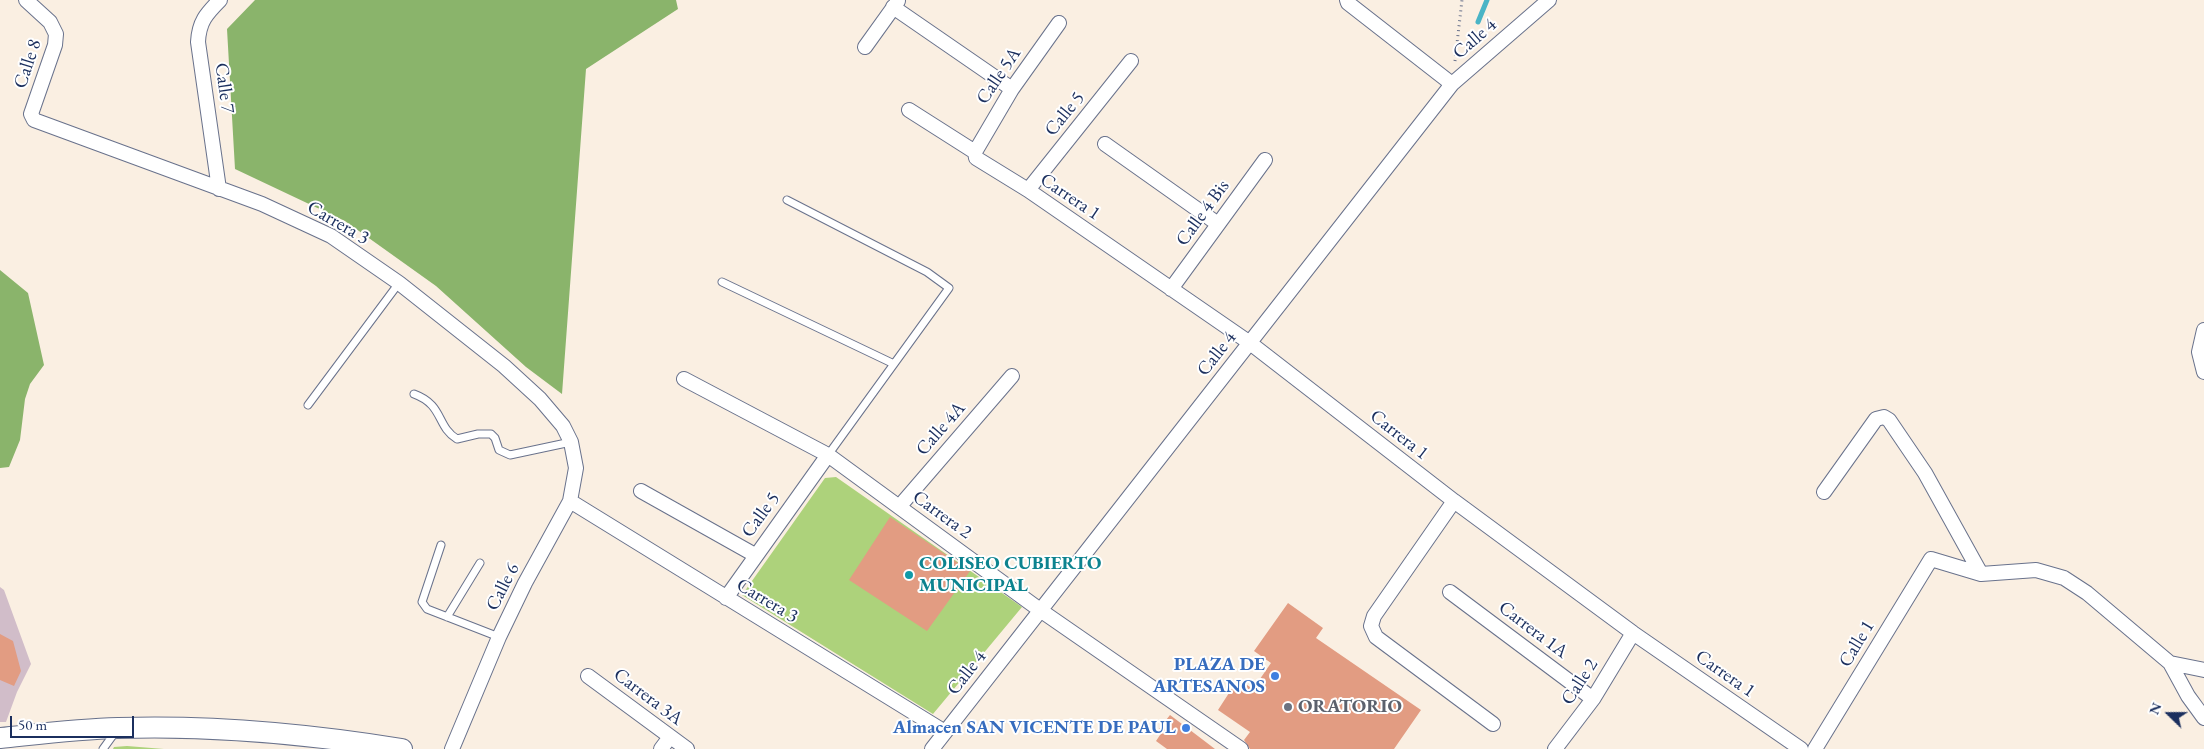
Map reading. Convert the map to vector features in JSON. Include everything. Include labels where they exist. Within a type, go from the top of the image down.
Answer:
[{"type":"main road","points":[[0,738],[118,728],[201,729],[288,742],[337,738],[402,749]]},
{"type":"street","name":"Calle 8","points":[[26,0],[50,22],[56,34],[55,45],[31,114],[34,120]]},
{"type":"street","name":"Calle 7","points":[[219,189],[198,42],[198,27],[209,11],[220,0]]},
{"type":"street","name":"Calle 4","points":[[932,749],[1452,84],[1549,0]]},
{"type":"street","points":[[1346,1],[1452,84]]},
{"type":"street","points":[[865,47],[896,4],[1012,89]]},
{"type":"street","name":"Calle 5A","points":[[975,152],[1012,89],[1059,23]]},
{"type":"street","name":"Calle 5","points":[[1028,190],[1131,61]]},
{"type":"street","name":"Carrera 1","points":[[909,110],[975,152],[976,158],[1028,190],[1250,343],[1454,501],[1633,633],[1801,749]]},
{"type":"street","name":"Carrera 3","points":[[34,120],[262,204],[331,236],[399,284],[504,366],[564,426],[572,442]]},
{"type":"street","points":[[1105,144],[1218,224]]},
{"type":"street","name":"Calle 4 Bis","points":[[1171,289],[1265,160]]},
{"type":"street","points":[[2204,330],[2199,352],[2204,372]]},
{"type":"street","name":"Calle 4A","points":[[899,507],[1012,376]]},
{"type":"street","name":"Carrera 2","points":[[684,378],[828,455],[1040,610],[1241,749]]},
{"type":"street","points":[[1824,492],[1876,419],[1884,417],[1889,420],[1925,473],[1981,574],[2036,570],[2064,578],[2087,593],[2170,663],[2188,696],[2204,718]]},
{"type":"street","name":"Calle 6","points":[[452,749],[499,637],[525,583],[570,501],[576,468],[572,442]]},
{"type":"street","name":"Calle 5","points":[[726,598],[828,455]]},
{"type":"street","points":[[641,491],[755,555]]},
{"type":"street","name":"Carrera 3","points":[[570,501],[945,732]]},
{"type":"street","points":[[1454,501],[1374,616],[1371,626],[1376,637],[1493,724]]},
{"type":"street","name":"Calle 1","points":[[1815,749],[1931,559],[1981,574]]},
{"type":"street","name":"Carrera 1A","points":[[1450,592],[1593,699]]},
{"type":"street","name":"Calle 2","points":[[1556,749],[1593,699],[1633,633]]},
{"type":"street","points":[[2170,663],[2204,670]]},
{"type":"street","name":"Carrera 3A","points":[[588,676],[687,749]]},
{"type":"street","points":[[661,749],[670,737]]},
{"type":"lane","points":[[787,200],[927,272],[949,288],[828,455]]},
{"type":"lane","points":[[722,282],[894,364]]},
{"type":"lane","points":[[308,405],[399,284]]},
{"type":"lane","points":[[414,394],[426,399],[442,418],[444,426],[450,434],[457,439],[478,434],[491,434],[495,438],[499,450],[510,456],[572,442]]},
{"type":"lane","points":[[441,545],[422,602],[427,609],[499,637]]},
{"type":"lane","points":[[447,617],[480,563]]},
{"type":"lane","points":[[103,749],[118,728]]},
{"type":"path","points":[[1452,84],[1462,0]]},
{"type":"shaded area","points":[[0,587],[4,590],[31,664],[17,692],[6,722],[0,722]]},
{"type":"green space","points":[[255,0],[676,0],[678,9],[586,69],[562,394],[526,367],[436,286],[345,221],[235,169],[227,29]]},
{"type":"green space","points":[[0,270],[28,293],[44,365],[30,384],[25,399],[20,440],[9,467],[0,468]]},
{"type":"green space","points":[[836,477],[1022,607],[933,714],[742,595],[825,478]]},
{"type":"green space","points":[[127,746],[164,749],[113,749],[114,747]]},
{"type":"building","name":"COLISEO CUBIERTO MUNICIPAL","points":[[890,517],[970,571],[927,631],[849,580]]},
{"type":"building","points":[[1288,603],[1323,628],[1316,638],[1421,710],[1394,749],[1250,749],[1244,740],[1250,732],[1218,710],[1238,679],[1253,689],[1271,663],[1254,651]]},
{"type":"building","points":[[0,634],[13,641],[21,671],[14,686],[0,680]]},
{"type":"building","points":[[1170,715],[1215,749],[1167,749],[1156,741],[1162,732],[1159,729]]},
{"type":"waterway","points":[[1478,22],[1487,0]]},
{"type":"place","name":"COLISEO CUBIERTO MUNICIPAL","points":[[909,575]]},
{"type":"place","name":"PLAZA DE ARTESANOS","points":[[1275,676]]},
{"type":"place","name":"ORATORIO","points":[[1288,707]]},
{"type":"place","name":"Almacen SAN VICENTE DE PAUL","points":[[1186,728]]}]
